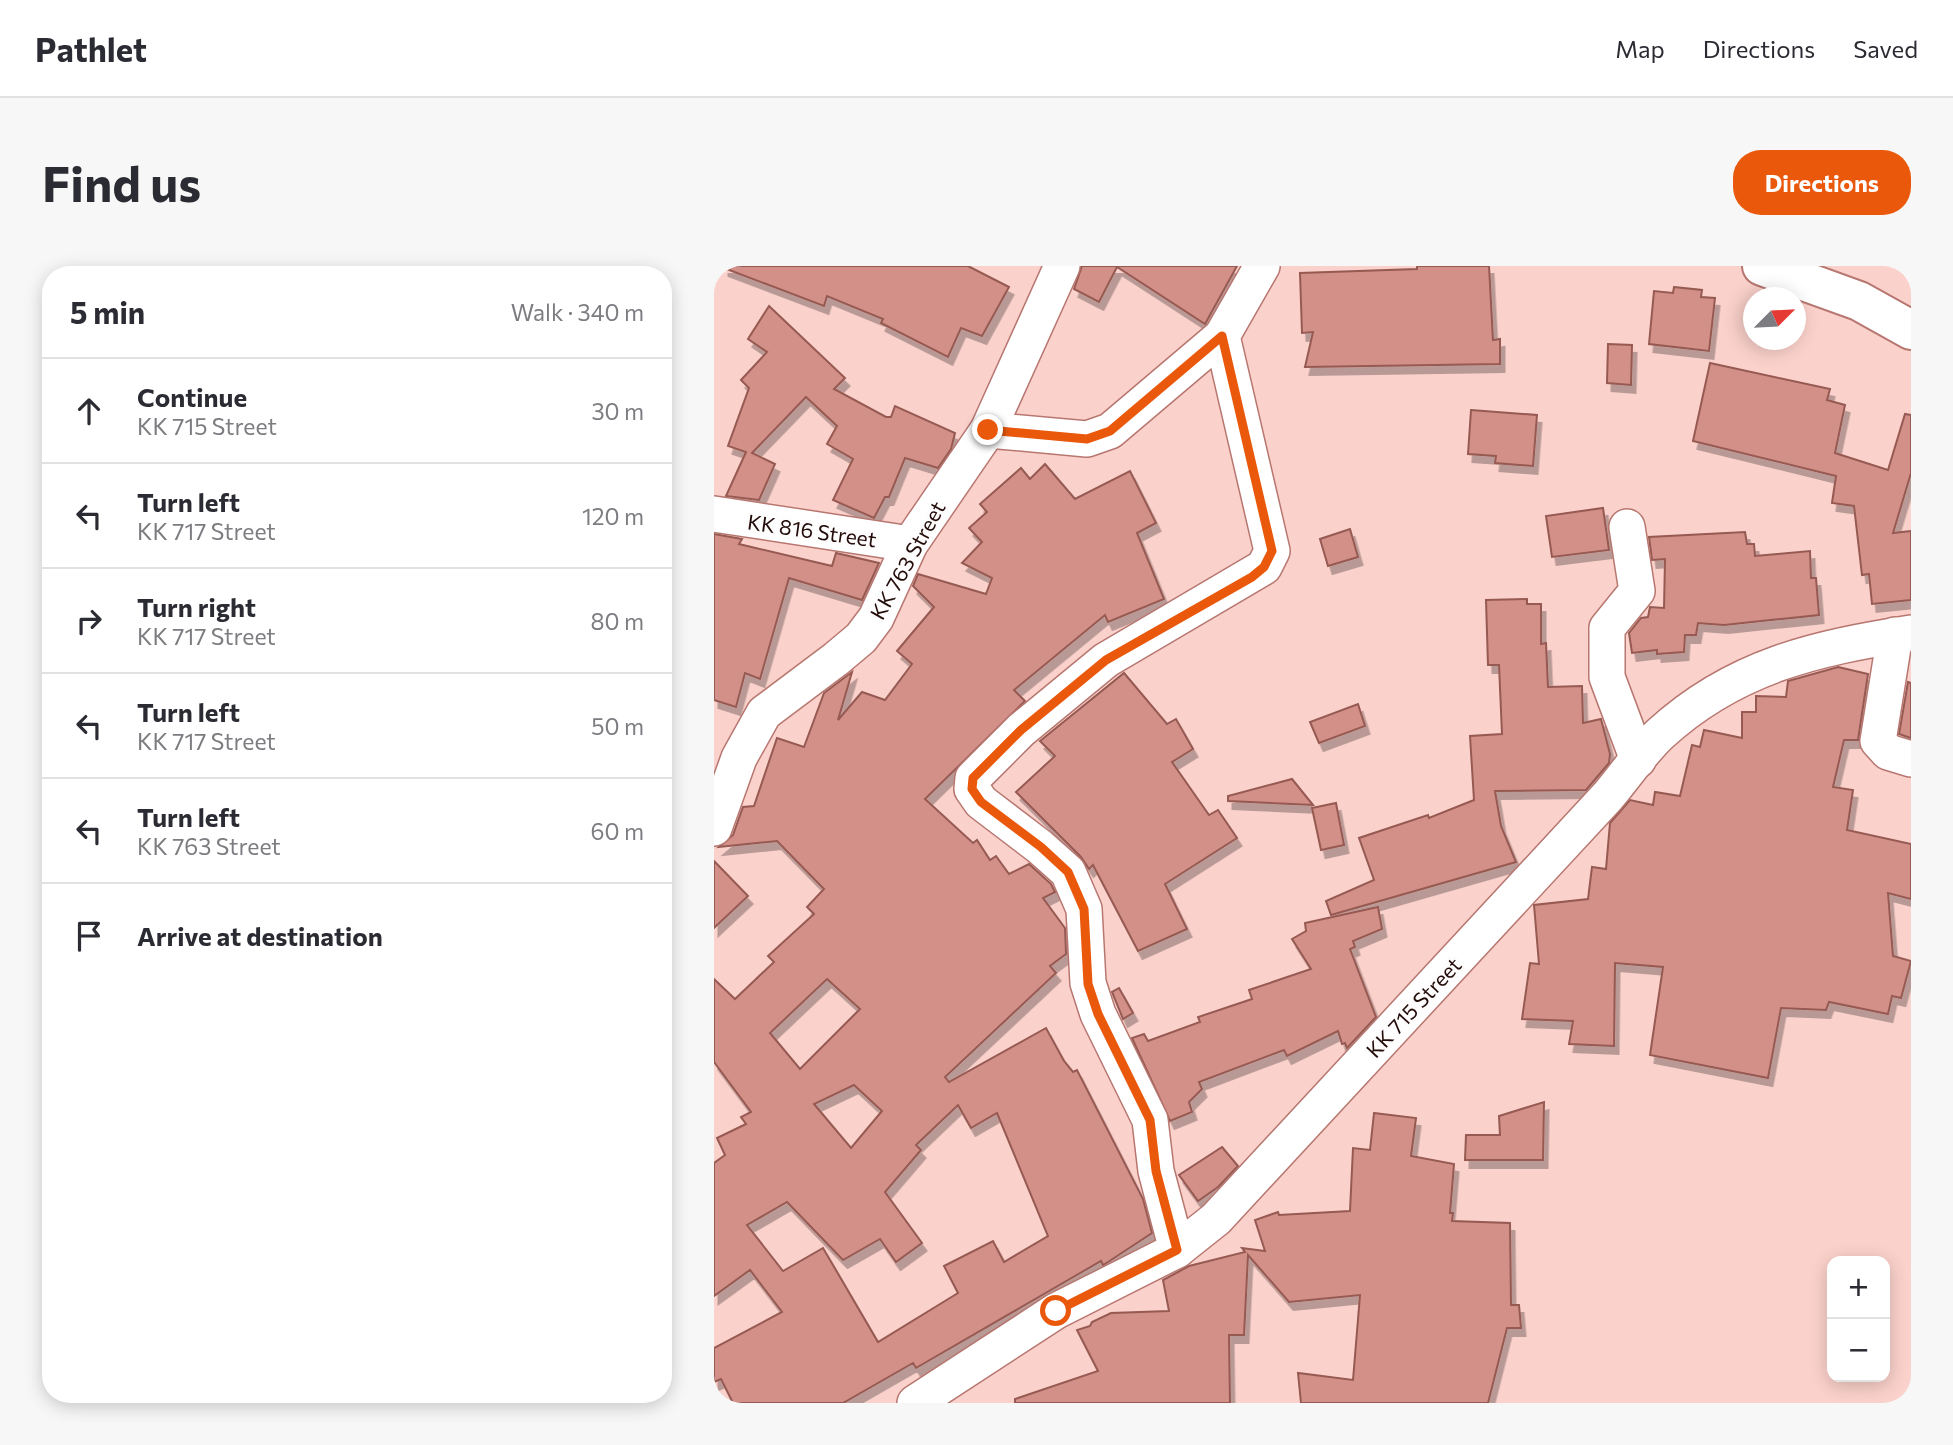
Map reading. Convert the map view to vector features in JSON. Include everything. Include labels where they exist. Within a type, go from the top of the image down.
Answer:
[{"type":"main road","points":[[1762,266],[1858,301],[1911,330]]},
{"type":"street","name":"KK 763 Street","points":[[714,828],[727,755],[764,713],[861,638],[876,618],[910,544],[988,430],[1062,266]]},
{"type":"street","points":[[988,430],[1087,439],[1110,431],[1222,336],[1262,266]]},
{"type":"street","points":[[1177,1250],[1156,1171],[1150,1120],[1098,1014],[1088,984],[1084,909],[1068,872],[1041,847],[981,802],[972,789],[973,778],[1021,730],[1106,660],[1264,567],[1272,551],[1222,336]]},
{"type":"street","name":"KK 816 Street","points":[[714,514],[910,544]]},
{"type":"street","points":[[1627,527],[1637,591],[1607,628],[1607,677],[1638,760]]},
{"type":"street","points":[[1903,634],[1878,741],[1888,752],[1911,759]]},
{"type":"street","name":"KK 715 Street","points":[[915,1403],[1056,1311],[1177,1250],[1216,1219],[1659,734],[1742,677],[1801,654],[1903,634]]},
{"type":"building","points":[[724,266],[968,266],[1009,287],[982,336],[961,328],[948,357],[881,323],[883,319],[827,296],[824,306]]},
{"type":"building","points":[[1082,266],[1237,266],[1205,324],[1117,267],[1099,302],[1074,289]]},
{"type":"building","points":[[1417,266],[1489,266],[1493,340],[1500,339],[1500,364],[1305,367],[1313,332],[1302,333],[1300,273],[1417,269]]},
{"type":"building","points":[[1674,287],[1702,290],[1701,297],[1715,298],[1709,351],[1649,344],[1654,291],[1673,293]]},
{"type":"building","points":[[769,306],[845,378],[834,389],[886,417],[891,417],[895,406],[955,433],[951,449],[938,468],[905,458],[889,497],[885,497],[874,518],[833,500],[853,459],[827,444],[837,426],[806,397],[752,453],[775,464],[759,500],[726,496],[746,452],[728,446],[749,388],[741,380],[767,352],[748,339]]},
{"type":"building","points":[[1608,344],[1632,345],[1631,385],[1607,383]]},
{"type":"building","points":[[1710,363],[1830,389],[1827,400],[1845,405],[1835,453],[1888,470],[1905,414],[1911,415],[1911,473],[1893,533],[1911,531],[1911,600],[1872,604],[1869,574],[1862,575],[1854,506],[1832,503],[1836,476],[1693,441]]},
{"type":"building","points":[[1471,410],[1537,415],[1533,466],[1495,463],[1496,456],[1468,454]]},
{"type":"building","points":[[1045,464],[1075,499],[1130,471],[1156,523],[1137,533],[1164,599],[1108,622],[1105,615],[1014,690],[1025,701],[925,799],[973,843],[977,840],[990,860],[996,856],[1009,874],[1029,864],[1051,884],[1055,892],[1043,898],[1065,928],[1066,954],[1050,966],[1056,973],[945,1077],[949,1082],[1046,1028],[1064,1061],[1073,1072],[1077,1070],[1143,1199],[1152,1233],[1103,1265],[1101,1261],[916,1368],[913,1363],[843,1403],[733,1403],[721,1379],[714,1382],[714,1348],[782,1312],[750,1270],[714,1296],[714,1163],[725,1155],[717,1138],[746,1124],[741,1117],[751,1112],[714,1062],[714,979],[735,999],[774,962],[768,956],[814,914],[807,907],[824,889],[777,841],[719,847],[733,835],[743,807],[754,806],[777,738],[804,747],[824,693],[852,672],[838,720],[862,692],[885,700],[912,664],[897,651],[934,607],[913,586],[918,574],[986,594],[992,578],[962,563],[982,542],[969,528],[987,512],[980,504],[1021,468],[1030,479]],"holes":[[[827,979],[860,1009],[800,1069],[770,1033]],[[854,1085],[882,1111],[851,1148],[814,1104]],[[958,1105],[971,1128],[997,1113],[1048,1236],[1004,1262],[993,1241],[944,1266],[958,1293],[878,1342],[823,1248],[783,1271],[747,1225],[787,1202],[843,1260],[880,1239],[896,1262],[922,1243],[885,1192],[921,1150],[916,1145]]]},
{"type":"building","points":[[1603,508],[1609,550],[1552,557],[1546,516]]},
{"type":"building","points":[[1350,529],[1358,557],[1328,566],[1320,539]]},
{"type":"building","points":[[1745,532],[1747,544],[1754,544],[1755,556],[1810,551],[1811,578],[1816,578],[1819,615],[1724,625],[1698,623],[1696,635],[1685,635],[1684,652],[1657,654],[1657,650],[1632,653],[1629,633],[1641,618],[1648,617],[1650,607],[1664,608],[1665,559],[1652,560],[1649,537]]},
{"type":"building","points":[[714,534],[742,539],[739,544],[832,566],[836,553],[879,563],[862,600],[789,578],[760,679],[745,673],[736,707],[714,700]]},
{"type":"building","points":[[1527,599],[1527,604],[1541,604],[1541,644],[1546,643],[1548,687],[1582,686],[1583,723],[1601,719],[1610,754],[1609,763],[1586,790],[1495,791],[1501,826],[1516,862],[1331,915],[1326,901],[1374,880],[1359,838],[1428,815],[1429,818],[1474,800],[1470,736],[1502,734],[1499,665],[1488,665],[1486,600]]},
{"type":"building","points":[[1838,667],[1868,674],[1858,740],[1844,740],[1833,787],[1853,790],[1847,830],[1911,844],[1911,899],[1888,893],[1893,956],[1911,961],[1901,998],[1892,996],[1888,1014],[1829,1002],[1826,1010],[1781,1008],[1768,1078],[1650,1055],[1663,967],[1615,963],[1614,1046],[1569,1044],[1573,1021],[1522,1019],[1530,963],[1539,964],[1534,905],[1588,899],[1592,867],[1606,869],[1610,823],[1630,800],[1653,805],[1655,792],[1680,796],[1692,745],[1700,747],[1704,730],[1742,738],[1742,712],[1756,712],[1756,696],[1786,697],[1788,681]]},
{"type":"building","points":[[1124,673],[1167,724],[1176,719],[1193,749],[1172,762],[1209,815],[1218,810],[1237,838],[1165,884],[1187,929],[1138,951],[1093,865],[1089,869],[1081,857],[1016,792],[1055,756],[1040,741]]},
{"type":"building","points":[[1908,682],[1911,683],[1911,738],[1899,734]]},
{"type":"building","points":[[1358,704],[1365,726],[1319,743],[1310,722]]},
{"type":"building","points":[[1292,779],[1313,805],[1228,801],[1228,796]]},
{"type":"building","points":[[1336,803],[1344,845],[1321,850],[1312,808]]},
{"type":"building","points":[[714,861],[748,896],[714,928]]},
{"type":"building","points":[[1378,907],[1382,929],[1353,941],[1355,947],[1350,949],[1376,1017],[1347,1048],[1345,1043],[1342,1044],[1338,1031],[1287,1056],[1284,1050],[1199,1082],[1202,1089],[1189,1102],[1192,1112],[1170,1121],[1132,1038],[1144,1034],[1148,1041],[1200,1022],[1198,1017],[1252,999],[1249,990],[1311,969],[1292,939],[1306,931],[1305,923]]},
{"type":"building","points":[[1119,988],[1133,1013],[1123,1019],[1112,992]]},
{"type":"building","points":[[1544,1102],[1543,1160],[1465,1160],[1466,1135],[1500,1135],[1499,1116]]},
{"type":"building","points":[[1374,1113],[1416,1118],[1411,1156],[1454,1164],[1450,1213],[1453,1213],[1452,1221],[1510,1223],[1511,1305],[1519,1305],[1521,1328],[1507,1328],[1488,1403],[1301,1403],[1298,1373],[1353,1380],[1360,1295],[1289,1302],[1248,1255],[1244,1335],[1229,1335],[1230,1403],[1015,1403],[1015,1399],[1098,1371],[1077,1330],[1090,1326],[1092,1322],[1111,1313],[1169,1311],[1163,1280],[1189,1266],[1245,1252],[1242,1248],[1265,1251],[1255,1220],[1278,1212],[1279,1215],[1350,1211],[1353,1148],[1370,1150]]},
{"type":"building","points":[[1222,1147],[1238,1166],[1218,1187],[1198,1201],[1179,1175]]},
{"type":"route","points":[[988,430],[1087,439],[1110,431],[1222,336],[1272,551],[1264,567],[1252,577],[1106,660],[1021,730],[973,778],[972,789],[981,802],[1041,847],[1068,872],[1084,909],[1088,984],[1098,1014],[1150,1120],[1156,1171],[1177,1250],[1056,1311]]}]
